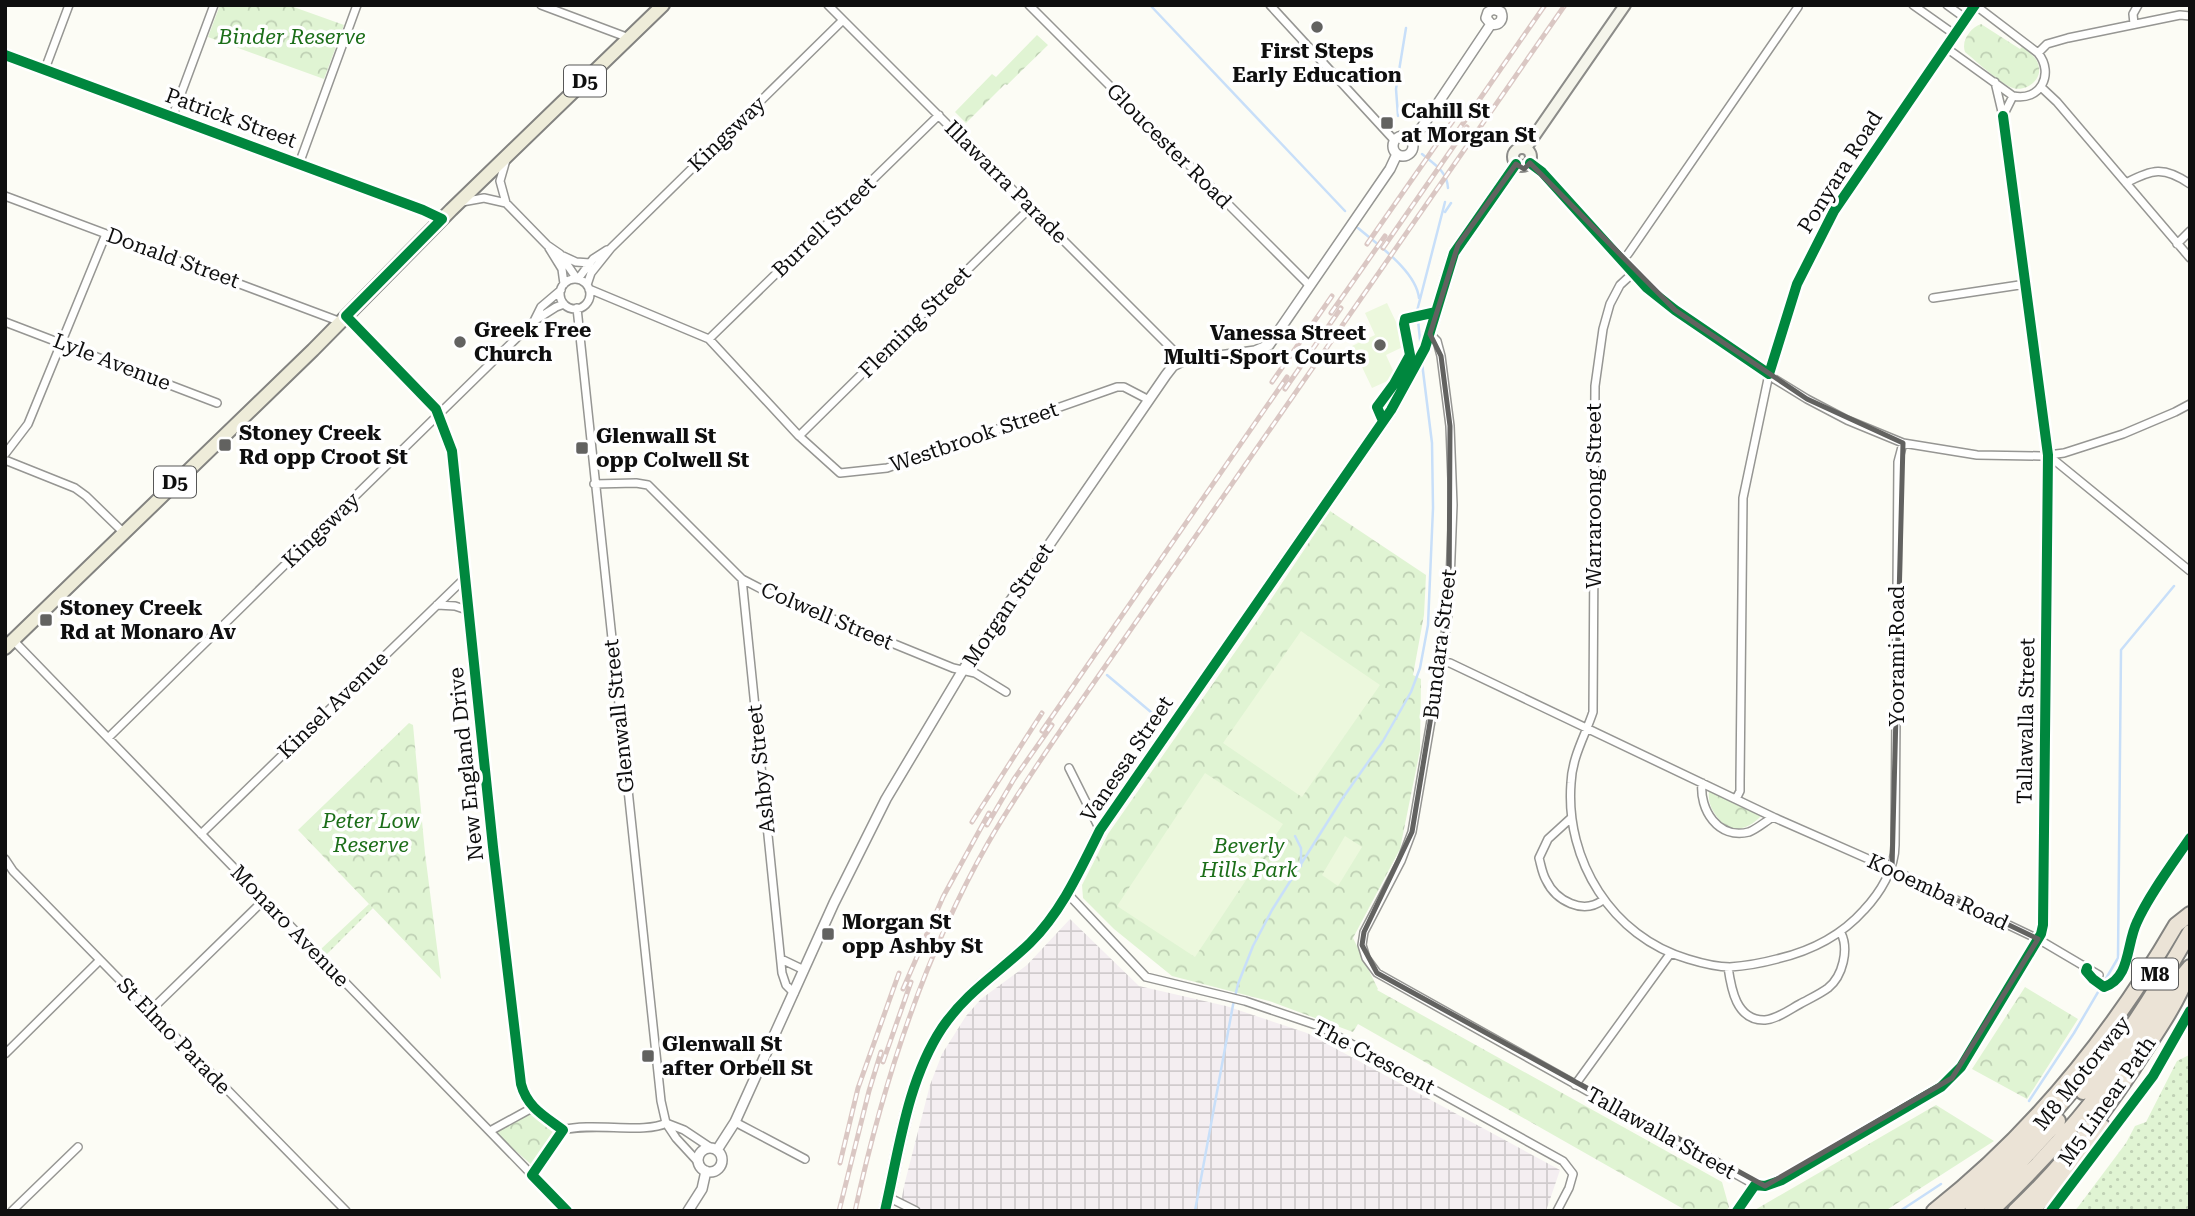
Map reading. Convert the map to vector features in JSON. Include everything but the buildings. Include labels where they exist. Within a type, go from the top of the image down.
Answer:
[{"type":"highway","points":[[1934,1211],[1998,1155],[2072,1076],[2111,1025],[2176,925],[2190,916]]},
{"type":"highway","name":"M8 Motorway","points":[[1951,1211],[2014,1155],[2073,1089],[2119,1031],[2190,916]]},
{"type":"highway","points":[[1972,1211],[2028,1155],[2095,1077],[2139,1017],[2190,932]]},
{"type":"highway","points":[[1991,1211],[2045,1157],[2098,1095],[2170,990],[2190,969]]},
{"type":"highway","points":[[2032,1211],[2092,1140],[2136,1079],[2185,998],[2190,969]]},
{"type":"highway","name":"M8 Motorway","points":[[2015,1211],[2060,1163],[2109,1103],[2163,1023],[2190,969]]},
{"type":"main road","name":"D5","points":[[9,644],[663,5]]},
{"type":"main road","points":[[1526,148],[1625,5]]},
{"type":"main road","points":[[1526,148],[1532,155],[1530,163],[1525,166],[1516,164],[1513,156],[1515,151],[1526,148]]},
{"type":"main road","name":"Vanessa Street","points":[[885,1211],[915,1085],[923,1062],[941,1029],[977,987],[1030,943],[1048,923],[1068,894],[1100,830],[1380,425],[1425,348],[1454,253],[1516,164]]},
{"type":"street","points":[[45,69],[69,5]]},
{"type":"street","points":[[172,118],[214,5]]},
{"type":"street","points":[[299,164],[357,5]]},
{"type":"street","points":[[541,5],[629,38]]},
{"type":"street","name":"Illawarra Parade","points":[[828,5],[1174,351],[1179,362]]},
{"type":"street","name":"Gloucester Road","points":[[1029,5],[1310,286]]},
{"type":"street","points":[[1270,5],[1395,141]]},
{"type":"street","points":[[1913,5],[1954,34]]},
{"type":"street","points":[[1947,5],[1965,18]]},
{"type":"street","points":[[1945,47],[2013,96],[2022,98],[2031,95],[2040,87],[2047,70],[2045,61],[1975,5]]},
{"type":"street","name":"Ponyara Road","points":[[1736,799],[1740,792],[1743,498],[1769,374],[1797,284],[1834,211],[1975,5]]},
{"type":"street","points":[[2134,24],[2133,14],[2138,5]]},
{"type":"street","points":[[1621,260],[1628,254],[1798,7]]},
{"type":"street","points":[[1410,139],[1422,127],[1491,24],[1500,22],[1503,9],[1485,9],[1486,18],[1491,24]]},
{"type":"street","points":[[2038,53],[2047,44],[2068,38],[2179,11],[2190,16]]},
{"type":"street","name":"Kingsway","points":[[588,287],[591,273],[611,248],[843,20]]},
{"type":"street","name":"Patrick Street","points":[[5,55],[442,219]]},
{"type":"street","name":"Tallawalla Street","points":[[1362,946],[1366,958],[1377,974],[1755,1185],[1773,1184],[1926,1096],[1952,1078],[1961,1067],[2038,939],[2043,925],[2048,455],[2003,116],[1994,82]]},
{"type":"street","points":[[2040,87],[2057,102],[2190,258]]},
{"type":"street","points":[[2003,116],[2013,96]]},
{"type":"street","name":"Burrell Street","points":[[709,339],[939,115]]},
{"type":"street","points":[[1403,136],[1410,139],[1413,146],[1411,153],[1403,157],[1397,155],[1393,146],[1395,141],[1403,136]]},
{"type":"street","points":[[1179,362],[1262,349],[1277,335],[1397,155]]},
{"type":"street","points":[[508,156],[500,177],[506,203],[559,254],[572,261],[590,263]]},
{"type":"street","points":[[1530,163],[1542,172],[1646,287],[1675,310],[1807,399],[1847,420],[1903,443],[1977,455],[2064,453],[2123,434],[2190,404]]},
{"type":"street","points":[[2126,183],[2142,173],[2155,171],[2177,175],[2190,184]]},
{"type":"street","name":"Donald Street","points":[[5,195],[344,319]]},
{"type":"street","points":[[459,203],[484,198],[506,203]]},
{"type":"street","name":"Fleming Street","points":[[799,436],[1031,207]]},
{"type":"street","points":[[2177,244],[2190,231]]},
{"type":"street","points":[[5,454],[28,424],[106,234]]},
{"type":"street","points":[[547,245],[562,269],[562,300],[564,304],[577,308],[586,303],[588,287],[578,279],[559,254]]},
{"type":"street","name":"Kingsway","points":[[578,279],[597,256],[611,248]]},
{"type":"street","name":"Warraroong Street","points":[[1633,273],[1620,285],[1610,304],[1603,330],[1595,386],[1593,712],[1574,762],[1571,780],[1571,818],[1580,858],[1603,901],[1637,933],[1670,954],[1728,967],[1799,954],[1825,943],[1841,933],[1872,901],[1891,869]]},
{"type":"street","points":[[562,287],[570,280],[578,279]]},
{"type":"street","points":[[1933,298],[2026,284]]},
{"type":"street","name":"Kingsway","points":[[534,321],[541,307],[562,287]]},
{"type":"street","name":"Westbrook Street","points":[[588,287],[709,339],[799,436],[840,473],[887,468],[1117,387],[1124,387],[1149,400]]},
{"type":"street","name":"Westbrook Street","points":[[588,299],[606,297]]},
{"type":"street","name":"Kingsway","points":[[108,738],[534,321],[564,304]]},
{"type":"street","name":"Glenwall Street","points":[[577,308],[661,1101],[666,1123]]},
{"type":"street","points":[[344,319],[431,403],[439,415]]},
{"type":"street","name":"Lyle Avenue","points":[[5,322],[217,403]]},
{"type":"street","name":"Bundara Street","points":[[1362,946],[1364,932],[1401,861],[1412,832],[1441,662],[1450,583],[1453,505],[1451,439],[1441,356],[1437,341],[1430,334]]},
{"type":"street","name":"Morgan Street","points":[[714,1149],[734,1122],[880,809],[963,670],[1166,375],[1179,362]]},
{"type":"street","name":"New England Drive","points":[[439,415],[455,465],[519,1075],[523,1093],[532,1108]]},
{"type":"street","name":"Yoorami Road","points":[[1891,869],[1895,856],[1898,462],[1903,443]]},
{"type":"street","points":[[2048,455],[2190,571]]},
{"type":"street","points":[[5,460],[75,488],[123,532]]},
{"type":"street","name":"Colwell Street","points":[[594,484],[648,485],[742,579],[767,592],[953,668],[975,673],[1006,692]]},
{"type":"street","name":"Kinsel Avenue","points":[[201,834],[466,578]]},
{"type":"street","name":"Ashby Street","points":[[742,579],[781,959],[784,980],[793,993]]},
{"type":"street","points":[[437,605],[455,606],[470,611]]},
{"type":"street","name":"Monaro Avenue","points":[[9,644],[108,738],[567,1211]]},
{"type":"street","name":"Kooemba Road","points":[[1441,662],[1450,663],[1773,817],[1891,869],[2038,939],[2099,975]]},
{"type":"street","points":[[1069,768],[1100,830]]},
{"type":"street","points":[[1702,783],[1701,795],[1706,811],[1717,826],[1730,833],[1749,832],[1773,817]]},
{"type":"street","points":[[1571,818],[1548,839],[1539,858],[1546,881],[1561,900],[1582,907],[1596,906],[1603,901]]},
{"type":"street","name":"St Elmo Parade","points":[[5,859],[13,871],[346,1211]]},
{"type":"street","name":"The Crescent","points":[[1068,894],[1146,977],[1223,996],[1319,1026],[1563,1161],[1573,1174],[1557,1211]]},
{"type":"street","points":[[150,1011],[265,899]]},
{"type":"street","points":[[1728,967],[1731,988],[1741,1009],[1750,1017],[1764,1020],[1779,1016],[1829,988],[1837,979],[1845,952],[1841,933]]},
{"type":"street","points":[[1575,1085],[1670,954]]},
{"type":"street","points":[[781,959],[804,970]]},
{"type":"street","points":[[5,1054],[100,960]]},
{"type":"street","points":[[490,1131],[532,1108],[563,1130]]},
{"type":"street","points":[[734,1122],[805,1158]]},
{"type":"street","points":[[533,1175],[563,1130],[577,1126],[654,1127],[666,1123],[684,1130],[714,1149],[722,1158],[720,1166],[714,1171],[702,1167],[666,1123]]},
{"type":"street","points":[[12,1211],[78,1147]]},
{"type":"street","points":[[688,1211],[702,1189],[701,1153],[714,1149]]},
{"type":"street","points":[[888,1197],[916,1211]]},
{"type":"highlighted area","points":[[1530,163],[1675,310],[1807,399],[1903,443],[1892,869],[2038,939],[1952,1078],[1765,1186],[1377,973],[1362,945],[1364,932],[1412,832],[1449,607],[1450,426],[1441,356],[1430,334],[1458,245],[1516,164],[1524,169]]},
{"type":"shaded area","points":[[1070,919],[1139,986],[1226,1006],[1307,1033],[1560,1170],[1546,1211],[899,1211],[930,1085],[942,1054],[966,1016],[981,999],[1027,965]]},
{"type":"green space","name":"Binder Reserve","points":[[220,5],[288,5],[344,25],[324,79],[208,37]]},
{"type":"green space","points":[[1981,24],[2020,49],[2022,47],[2035,58],[2039,73],[2035,81],[2018,89],[2008,86],[1965,52],[1967,35]]},
{"type":"green space","points":[[1037,35],[1048,45],[966,123],[955,112],[992,74],[996,77]]},
{"type":"green space","name":"Vanessa Street Multi-Sport Courts","points":[[1387,303],[1407,345],[1386,355],[1396,377],[1372,388],[1352,346],[1375,335],[1365,313]]},
{"type":"green space","name":"Beverly Hills Park","points":[[1330,511],[1426,575],[1424,615],[1413,675],[1421,679],[1420,750],[1400,849],[1353,938],[1377,990],[1722,1182],[1729,1207],[1726,1211],[1687,1211],[1358,1024],[1353,1032],[1269,1001],[1172,976],[1114,929],[1083,898],[1082,885],[1108,834]]},
{"type":"green space","points":[[1301,631],[1380,685],[1302,797],[1223,743]]},
{"type":"green space","name":"Peter Low Reserve","points":[[409,723],[413,725],[441,979],[298,830]]},
{"type":"green space","points":[[1205,773],[1283,824],[1195,957],[1117,906]]},
{"type":"green space","points":[[1709,791],[1761,816],[1750,825],[1739,829],[1728,827],[1712,808]]},
{"type":"green space","points":[[1345,836],[1362,847],[1338,886],[1322,875]]},
{"type":"green space","points":[[369,904],[373,908],[326,955],[321,949]]},
{"type":"green space","points":[[2025,987],[2078,1019],[2027,1099],[1972,1069]]},
{"type":"green space","points":[[2189,1055],[2190,1211],[2075,1211],[2126,1143],[2135,1126],[2146,1122],[2177,1061]]},
{"type":"green space","points":[[1936,1105],[1994,1141],[1885,1211],[1753,1211]]},
{"type":"green space","points":[[529,1112],[555,1132],[533,1166],[495,1133]]},
{"type":"waterway","points":[[1150,5],[1345,211]]},
{"type":"waterway","points":[[1398,116],[1396,89],[1406,28]]},
{"type":"waterway","points":[[1422,154],[1442,172],[1448,188]]},
{"type":"waterway","points":[[1421,349],[1417,311],[1445,202]]},
{"type":"waterway","points":[[1445,212],[1451,203]]},
{"type":"waterway","points":[[1358,228],[1404,268],[1419,298]]},
{"type":"waterway","points":[[1195,1211],[1233,1005],[1253,946],[1272,910],[1342,799],[1383,741],[1411,692],[1420,668],[1428,625],[1433,508],[1432,443],[1422,363]]},
{"type":"waterway","points":[[2029,1101],[2074,1033],[2118,958],[2121,650],[2174,586]]},
{"type":"waterway","points":[[1107,675],[1158,718]]},
{"type":"waterway","points":[[1295,836],[1301,848],[1301,866]]},
{"type":"waterway","points":[[1900,1211],[1941,1184]]},
{"type":"railway","points":[[1457,132],[1545,5]]},
{"type":"railway","points":[[855,1211],[892,1068],[925,976],[965,886],[997,828],[1063,727],[1565,5]]},
{"type":"railway","points":[[1367,244],[1457,115]]},
{"type":"railway","points":[[1383,248],[1467,127]]},
{"type":"railway","points":[[1331,313],[1385,236]]},
{"type":"railway","points":[[1272,382],[1332,296]]},
{"type":"railway","points":[[1285,389],[1341,308]]},
{"type":"railway","points":[[1042,731],[1287,377]]},
{"type":"railway","points":[[972,822],[1042,713]]},
{"type":"railway","points":[[987,825],[1014,779],[1052,725]]},
{"type":"railway","points":[[903,989],[943,897],[989,813]]},
{"type":"railway","points":[[840,1163],[858,1088],[899,973]]},
{"type":"railway","points":[[883,1062],[911,982]]},
{"type":"railway","points":[[839,1211],[881,1052]]},
{"type":"cycle path","points":[[1530,163],[1542,172],[1646,287],[1769,374],[1797,284],[1834,211],[1975,5]]},
{"type":"cycle path","points":[[5,55],[442,219],[346,316],[436,409],[452,451],[493,847],[521,1084],[532,1105],[563,1130],[532,1175],[567,1211]]},
{"type":"cycle path","points":[[1737,1211],[1755,1185],[1765,1186],[1782,1180],[1941,1087],[1961,1067],[2041,934],[2048,455],[2003,116]]},
{"type":"cycle path","points":[[885,1211],[912,1093],[920,1070],[942,1028],[962,1003],[1030,943],[1052,917],[1070,890],[1100,830],[1391,410],[1425,348],[1454,253],[1516,164]]},
{"type":"cycle path","points":[[1383,421],[1377,407],[1410,355],[1405,319],[1436,312]]},
{"type":"cycle path","points":[[2087,968],[2086,971],[2093,979],[2104,987],[2119,976],[2142,912],[2190,838]]},
{"type":"cycle path","name":"M5 Linear Path","points":[[2051,1211],[2153,1076],[2190,1011]]},
{"type":"place","name":"First Steps Early Education","points":[[1317,27]]},
{"type":"place","name":"Cahill St at Morgan St","points":[[1387,123]]},
{"type":"place","name":"Greek Free Church","points":[[460,342]]},
{"type":"place","name":"Vanessa Street Multi-Sport Courts","points":[[1380,345]]},
{"type":"place","name":"Stoney Creek Rd opp Croot St","points":[[225,445]]},
{"type":"place","name":"Glenwall St opp Colwell St","points":[[582,448]]},
{"type":"place","name":"Stoney Creek Rd at Monaro Av","points":[[46,620]]},
{"type":"place","name":"Morgan St opp Ashby St","points":[[828,934]]},
{"type":"place","name":"Glenwall St after Orbell St","points":[[648,1056]]}]
